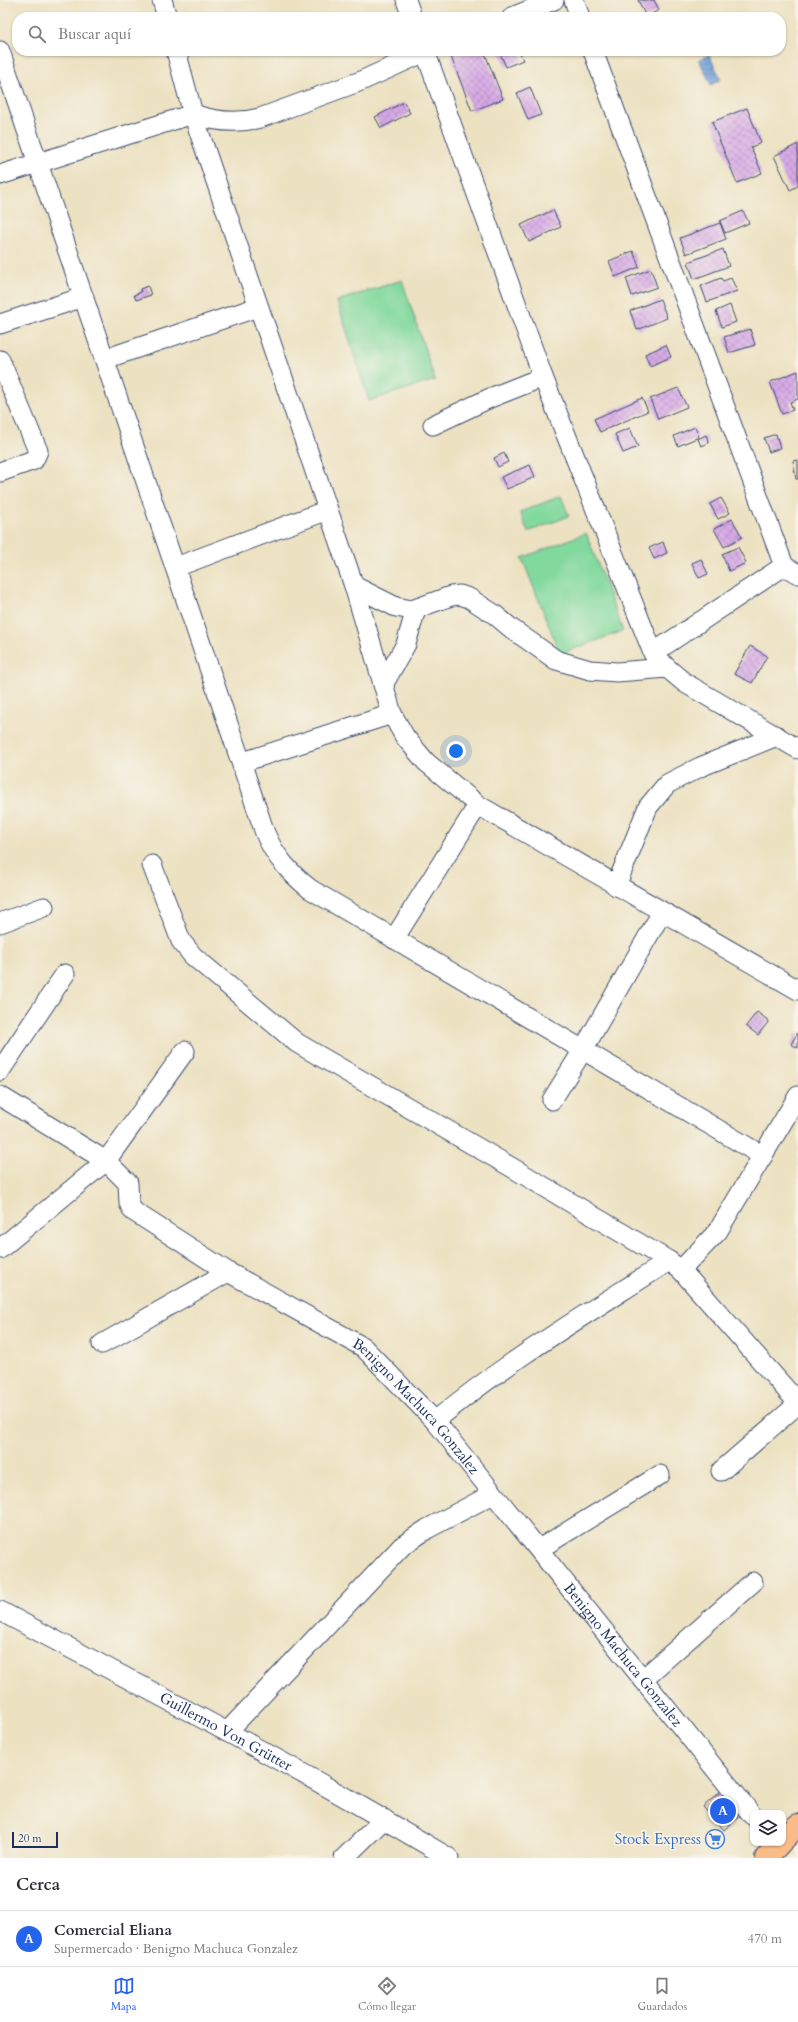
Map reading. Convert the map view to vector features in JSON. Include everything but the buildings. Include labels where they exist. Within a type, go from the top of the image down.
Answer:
[{"type":"main road","points":[[786,1836],[798,1825]]},
{"type":"street","points":[[162,0],[165,12]]},
{"type":"street","points":[[406,0],[410,12]]},
{"type":"street","points":[[524,12],[554,0]]},
{"type":"street","points":[[574,0],[578,12]]},
{"type":"street","points":[[0,51],[270,844],[280,860],[297,879],[310,889],[763,1156]]},
{"type":"street","points":[[177,56],[193,114],[354,586],[392,714],[405,737],[426,762],[478,805],[798,990]]},
{"type":"street","points":[[0,175],[193,114],[212,121],[245,122],[260,118],[361,81],[415,56]]},
{"type":"street","points":[[428,56],[544,377],[653,653],[667,668],[685,682],[798,749]]},
{"type":"street","points":[[595,56],[791,570],[653,653]]},
{"type":"street","points":[[1,321],[84,297]]},
{"type":"street","points":[[105,359],[258,307]]},
{"type":"street","points":[[0,360],[38,451],[34,460],[0,472]]},
{"type":"street","points":[[433,425],[490,398],[544,377]]},
{"type":"street","points":[[176,567],[328,510]]},
{"type":"street","points":[[354,586],[396,607],[412,610],[451,596],[460,595],[469,598],[494,614],[512,629],[556,660],[590,670],[617,672],[667,668]]},
{"type":"street","points":[[383,685],[406,644],[416,609]]},
{"type":"street","points":[[243,762],[392,714]]},
{"type":"street","points":[[616,886],[648,807],[667,784],[700,767],[777,736]]},
{"type":"street","points":[[394,939],[478,805]]},
{"type":"street","points":[[152,865],[181,941],[193,956],[297,1043],[511,1167],[675,1265],[798,1403],[721,1471]]},
{"type":"street","points":[[0,923],[44,907]]},
{"type":"street","points":[[552,1100],[583,1050],[662,912]]},
{"type":"street","points":[[0,1071],[65,974]]},
{"type":"street","points":[[0,1249],[106,1161],[185,1051]]},
{"type":"street","name":"Benigno Machuca Gonzalez","points":[[0,1096],[106,1161],[128,1183],[129,1203],[133,1211],[228,1272],[363,1347],[435,1421],[750,1812]]},
{"type":"street","points":[[435,1421],[473,1389],[505,1367],[675,1265],[718,1231],[798,1096]]},
{"type":"street","points":[[102,1344],[228,1272]]},
{"type":"street","points":[[539,1549],[660,1475]]},
{"type":"street","points":[[227,1732],[402,1546],[427,1529],[493,1494]]},
{"type":"street","points":[[643,1679],[753,1582]]},
{"type":"street","name":"Guillermo Von Grütter","points":[[0,1611],[227,1732],[384,1819],[449,1858]]},
{"type":"street","points":[[344,1858],[384,1819]]},
{"type":"green space","points":[[402,280],[435,380],[369,401],[337,301]]},
{"type":"green space","points":[[561,496],[569,516],[528,532],[520,512]]},
{"type":"green space","points":[[586,533],[623,631],[560,654],[522,558]]},
{"type":"water","points":[[710,56],[721,79],[711,85],[699,60]]},
{"type":"place","name":"Comercial Eliana","points":[[723,1811]]},
{"type":"place","name":"Stock Express","points":[[715,1839]]}]
